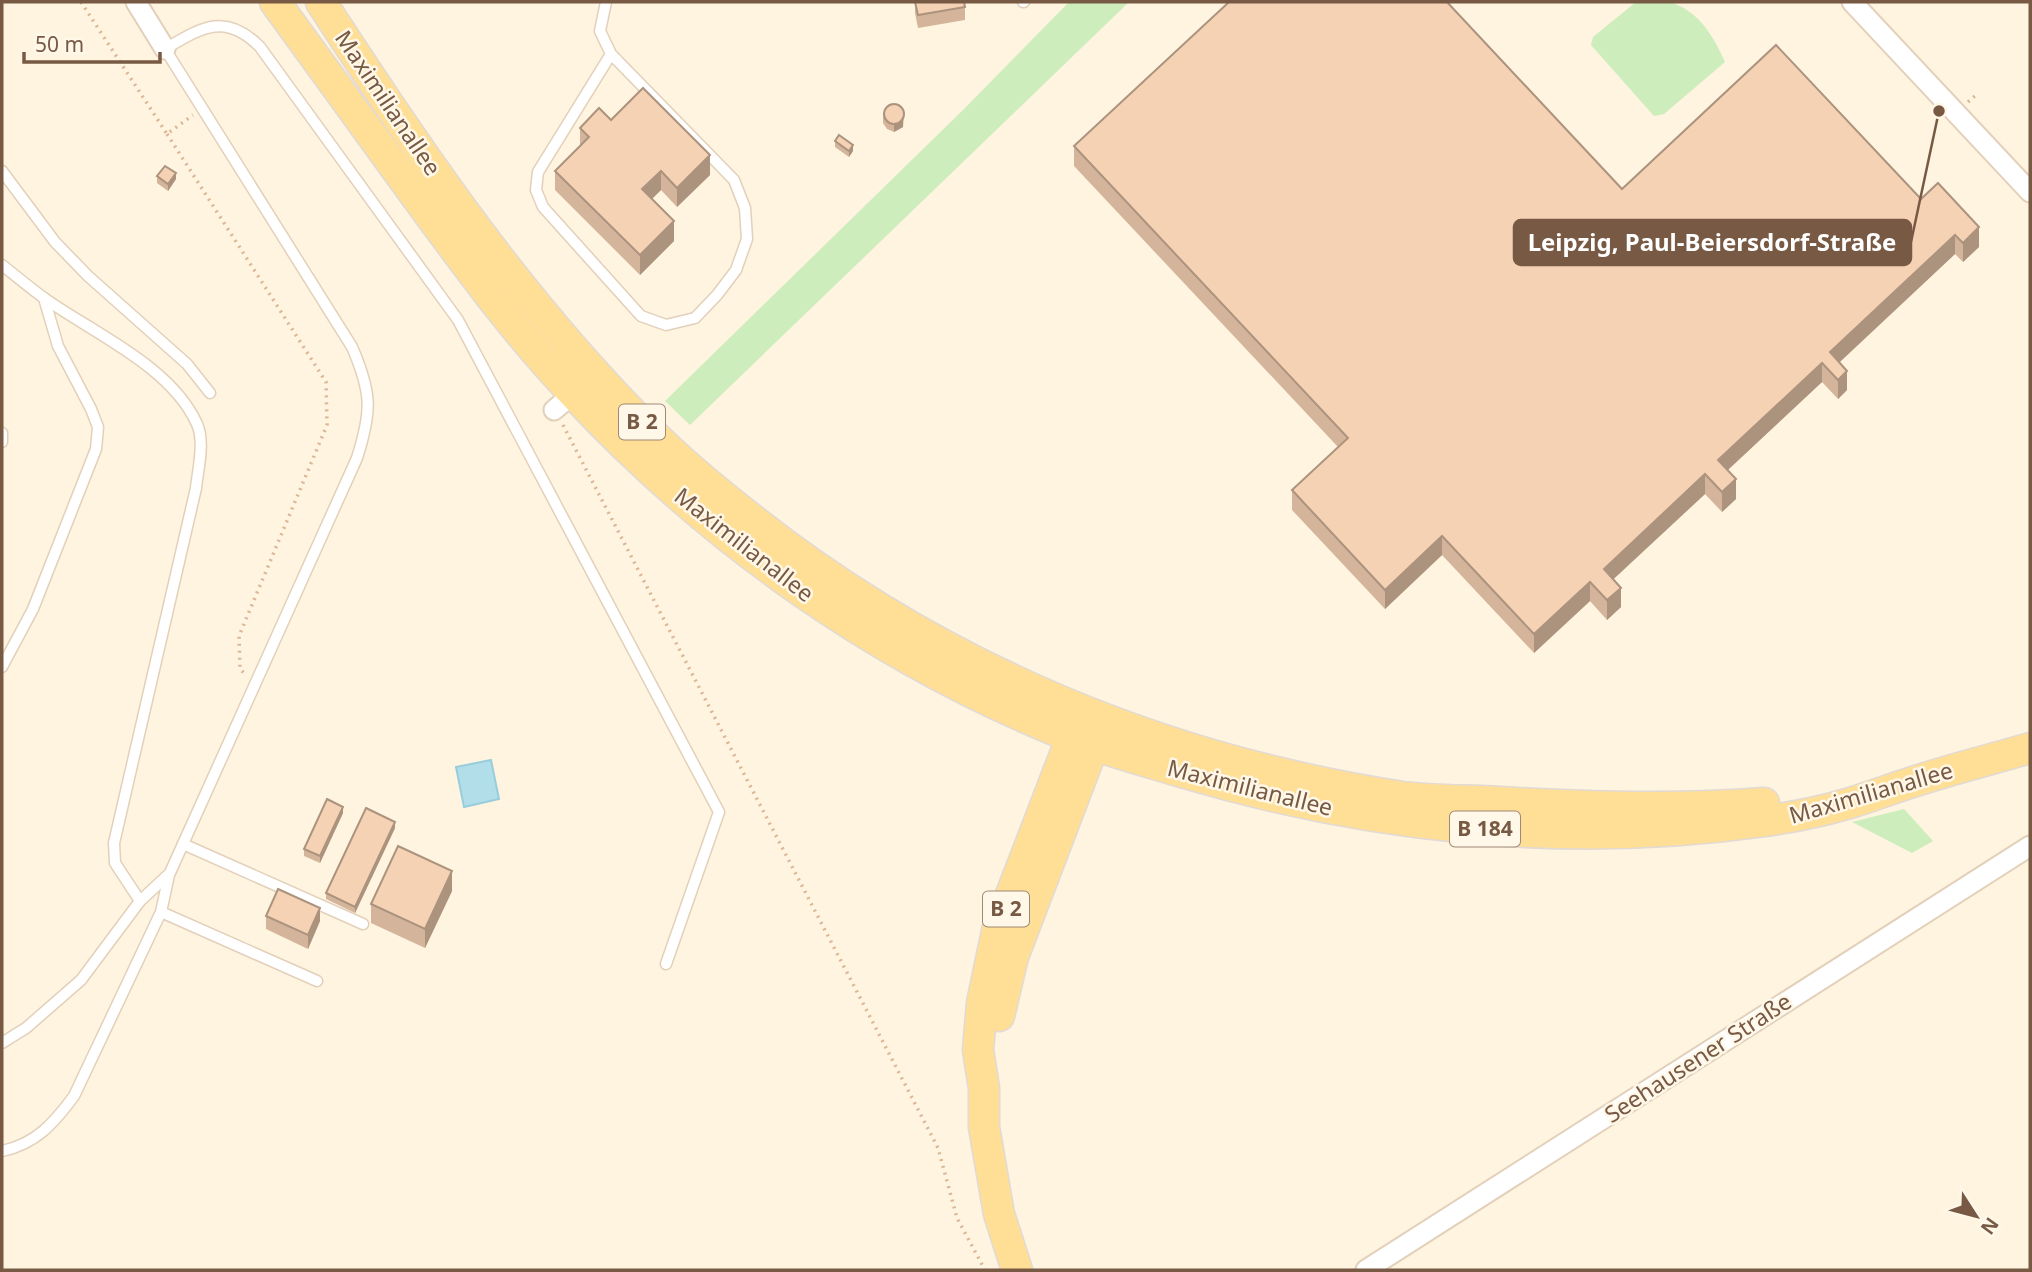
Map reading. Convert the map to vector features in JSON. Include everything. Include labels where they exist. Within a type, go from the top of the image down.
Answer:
[{"type":"main road","name":"Maximilianallee","points":[[275,2],[504,313],[564,402],[644,464],[712,525],[819,604],[929,670],[1018,714],[1357,789],[1436,800],[1583,807],[1726,806],[1846,792],[1883,792],[2030,748]]},
{"type":"main road","name":"Maximilianallee","points":[[321,2],[407,133],[483,240],[525,294],[596,375],[660,440],[698,475],[783,544],[864,599],[1088,728]]},
{"type":"main road","name":"B 2","points":[[1017,1270],[999,1214],[989,1165],[984,1127],[984,1088],[1013,957],[1088,728]]},
{"type":"street","points":[[136,2],[165,49]]},
{"type":"street","points":[[1852,2],[2030,192]]},
{"type":"street","name":"Seehausener Straße","points":[[1366,1270],[2030,846]]},
{"type":"lane","points":[[606,2],[600,31],[611,54],[734,180],[745,208],[747,239],[736,270],[695,318],[666,325],[641,316],[543,207],[536,190],[538,172],[611,54]]},
{"type":"lane","points":[[2,1151],[35,1139],[55,1121],[74,1096],[161,912],[169,875],[357,458],[367,427],[369,400],[364,373],[352,347],[165,49],[192,32],[213,25],[231,26],[248,34],[260,47],[458,320],[719,812],[666,964]]},
{"type":"lane","points":[[2,171],[55,242],[88,276],[187,364],[210,393]]},
{"type":"lane","points":[[2,265],[44,298],[152,371],[183,401],[198,426],[200,451],[196,488],[114,843],[115,863],[140,901]]},
{"type":"lane","points":[[2,667],[33,609],[96,449],[98,427],[91,408],[58,346],[44,298]]},
{"type":"lane","points":[[2,433],[2,442]]},
{"type":"lane","points":[[183,844],[363,924]]},
{"type":"lane","points":[[2,1043],[26,1028],[82,980],[140,901],[169,875]]},
{"type":"lane","points":[[161,912],[317,981]]},
{"type":"path","points":[[81,2],[326,382],[327,425],[239,636],[240,669],[255,684]]},
{"type":"path","points":[[167,134],[203,107]]},
{"type":"path","points":[[564,402],[574,444],[938,1148],[957,1218],[985,1270]]},
{"type":"green space","points":[[1069,2],[1129,2],[690,425],[665,401],[963,110]]},
{"type":"green space","points":[[1636,2],[1670,2],[1689,12],[1710,34],[1725,62],[1664,114],[1654,116],[1591,45],[1593,37]]},
{"type":"green space","points":[[1904,809],[1933,841],[1912,853],[1852,822]]},
{"type":"water","points":[[491,760],[499,799],[464,807],[456,767]]},
{"type":"building","points":[[915,2],[964,2],[965,7],[918,15]]},
{"type":"building","points":[[1229,2],[1447,2],[1622,189],[1776,45],[1921,199],[1938,183],[1979,227],[1963,243],[1955,235],[1830,352],[1847,371],[1838,380],[1822,363],[1718,460],[1736,479],[1722,492],[1705,474],[1604,569],[1621,588],[1607,600],[1590,582],[1534,634],[1442,536],[1385,590],[1292,490],[1348,438],[1074,146]]},
{"type":"building","points":[[643,88],[710,155],[677,188],[661,171],[642,189],[674,221],[640,255],[555,171],[589,137],[580,128],[599,108],[611,120]]},
{"type":"building","points":[[890,104],[898,104],[904,114],[898,124],[890,124],[884,118],[884,110]]},
{"type":"building","points":[[839,135],[853,145],[849,151],[835,141]]},
{"type":"building","points":[[165,166],[176,173],[168,184],[157,176]]},
{"type":"building","points":[[327,799],[343,807],[320,856],[304,849]]},
{"type":"building","points":[[366,808],[395,822],[355,907],[326,893]]},
{"type":"building","points":[[398,846],[452,871],[425,929],[371,904]]},
{"type":"building","points":[[278,889],[320,908],[308,935],[266,916]]},
{"type":"place","name":"Leipzig, Paul-Beiersdorf-Straße","points":[[1939,111]]}]
